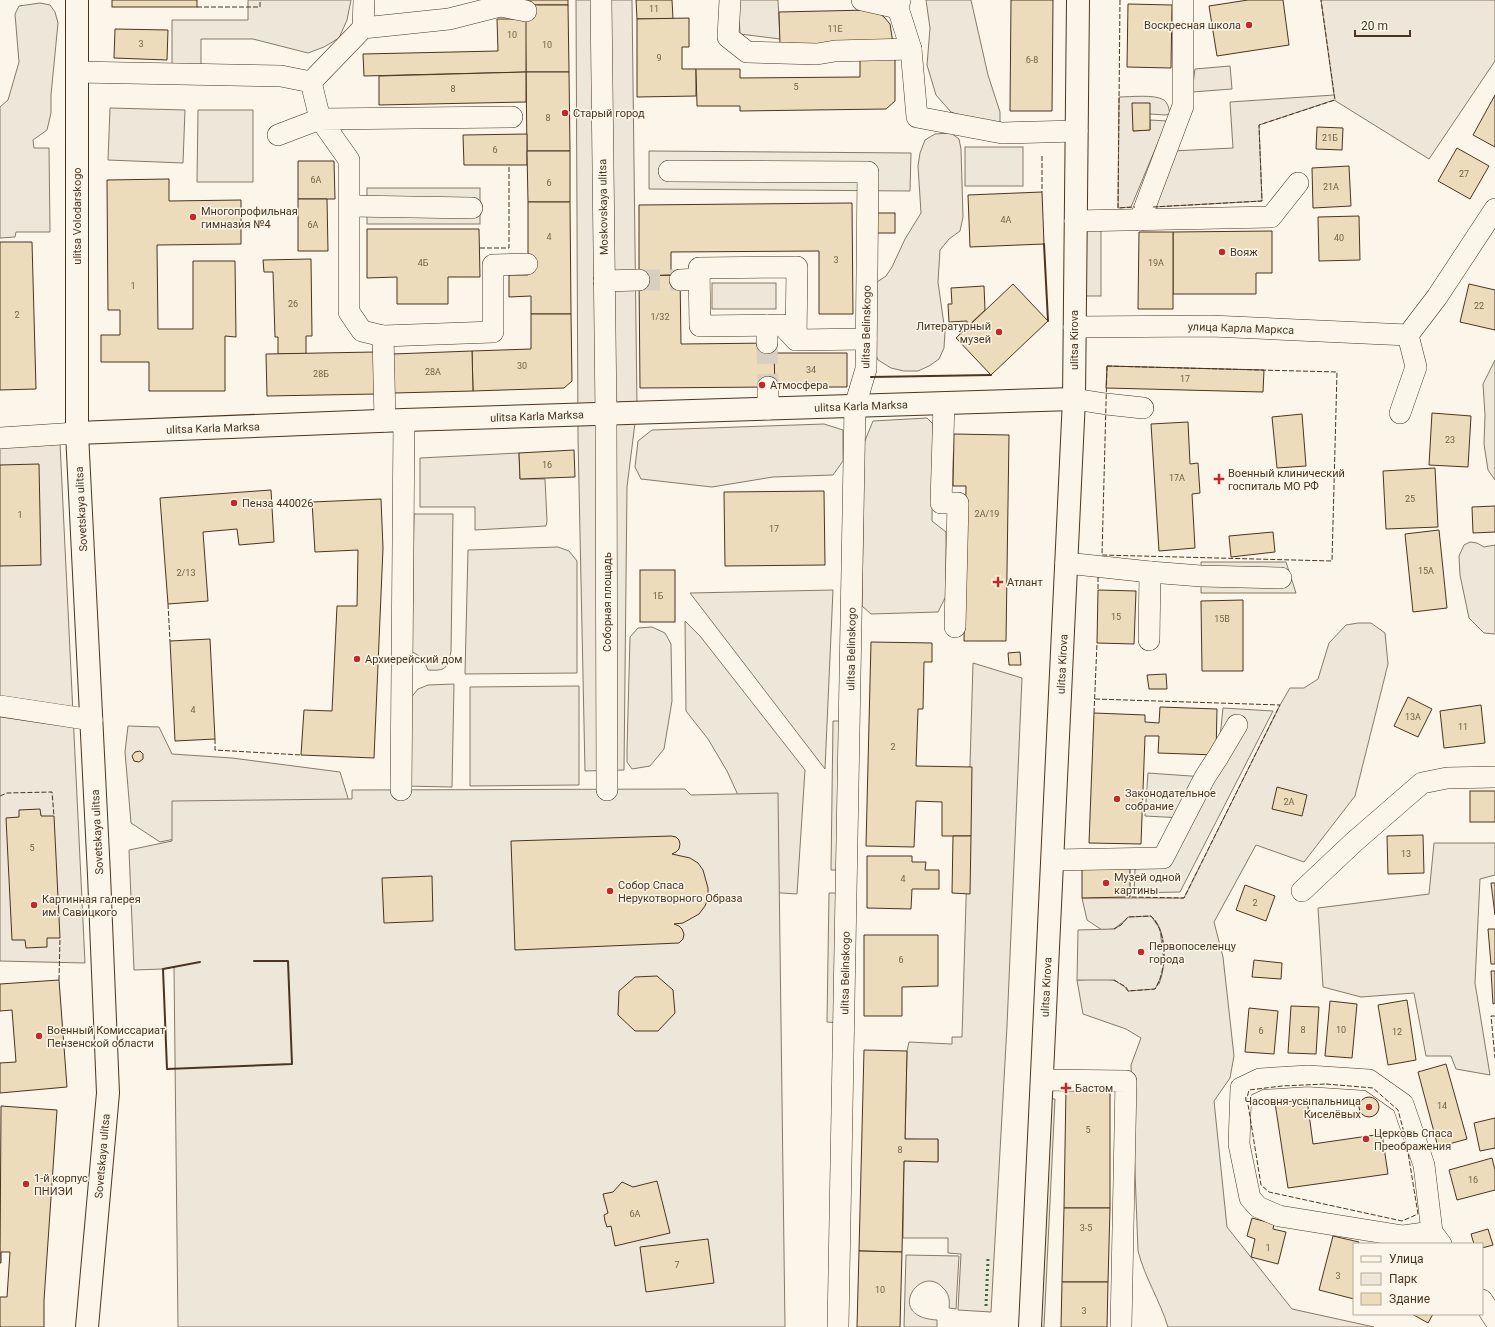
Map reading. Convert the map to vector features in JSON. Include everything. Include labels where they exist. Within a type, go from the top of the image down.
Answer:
[{"type":"main road","name":"ulitsa Volodarskogo","points":[[77,0],[77,433]]},
{"type":"main road","name":"ulitsa Kirova","points":[[1030,1327],[1074,399],[1078,0]]},
{"type":"main road","name":"ulitsa Karla Marksa","points":[[77,433],[1074,399]]},
{"type":"main road","name":"Sovetskaya ulitsa","points":[[77,433],[100,874],[108,1094],[87,1327]]},
{"type":"street","points":[[363,28],[364,0]]},
{"type":"street","name":"Moskovskaya ulitsa","points":[[601,0],[606,414]]},
{"type":"street","points":[[730,0],[728,37],[747,52],[817,54],[834,50],[911,49]]},
{"type":"street","points":[[862,0],[899,4],[911,49],[918,117],[1002,133],[1076,131]]},
{"type":"street","points":[[1140,220],[1182,106],[1183,0]]},
{"type":"street","points":[[311,82],[363,28],[449,19],[500,6],[526,12]]},
{"type":"street","points":[[77,72],[281,76],[311,82]]},
{"type":"street","points":[[311,82],[320,119],[349,160],[350,312],[362,331],[383,336],[493,332],[493,265],[527,264]]},
{"type":"street","points":[[278,135],[320,119],[512,117]]},
{"type":"street","name":"ulitsa Belinskogo","points":[[669,171],[868,172],[866,369],[855,406],[838,1327]]},
{"type":"street","points":[[1075,221],[1271,217],[1298,183]]},
{"type":"street","points":[[350,206],[472,208]]},
{"type":"street","points":[[1400,413],[1416,367],[1408,335],[1437,296],[1495,209]]},
{"type":"street","points":[[796,340],[797,267],[698,268],[689,280],[700,326],[767,334],[782,325],[796,340],[866,339]]},
{"type":"street","points":[[604,281],[639,280]]},
{"type":"street","name":"улица Карла Маркса","points":[[1074,327],[1211,326],[1408,335]]},
{"type":"street","points":[[383,336],[394,421],[401,790]]},
{"type":"street","points":[[768,387],[768,409]]},
{"type":"street","points":[[1074,399],[1143,408]]},
{"type":"street","points":[[944,403],[941,503],[958,503],[955,627]]},
{"type":"street","name":"Соборная площадь","points":[[606,414],[607,790]]},
{"type":"street","name":"ulitsa Karla Marksa","points":[[0,438],[77,433]]},
{"type":"street","points":[[1066,563],[1201,576],[1281,578]]},
{"type":"street","points":[[1149,640],[1150,572]]},
{"type":"street","points":[[0,706],[92,720]]},
{"type":"street","points":[[1053,860],[1163,858],[1205,777],[1237,725]]},
{"type":"street","points":[[1302,891],[1354,842],[1422,783],[1447,778],[1495,777]]},
{"type":"street","points":[[1308,1076],[1369,1080],[1403,1104],[1424,1165],[1437,1238],[1403,1236],[1279,1216],[1258,1207],[1250,1198],[1239,1144],[1241,1088],[1260,1079],[1308,1076]]},
{"type":"street","points":[[1042,1080],[1126,1082],[1121,1327]]},
{"type":"street","points":[[1483,1302],[1495,1320]]},
{"type":"green space","points":[[248,0],[351,0],[347,20],[339,38],[324,47],[308,53],[253,39],[201,39],[201,72],[172,73],[172,20],[248,20]]},
{"type":"green space","points":[[576,0],[632,0],[637,407],[627,487],[624,770],[585,771],[578,438]]},
{"type":"green space","points":[[738,0],[778,0],[780,39],[740,34]]},
{"type":"green space","points":[[926,0],[971,0],[988,75],[1000,112],[1000,123],[984,124],[951,112],[936,95],[927,65],[930,28]]},
{"type":"green space","points":[[1321,0],[1495,0],[1495,61],[1429,159],[1334,100],[1259,125],[1262,201],[1154,207],[1172,151],[1233,148],[1230,102],[1334,95]]},
{"type":"green space","points":[[40,3],[50,5],[55,12],[58,23],[51,95],[51,113],[47,130],[33,140],[34,148],[49,148],[50,232],[16,232],[15,237],[0,238],[0,107],[8,100],[19,62],[15,14],[19,6]]},
{"type":"green space","points":[[1230,66],[1232,89],[1192,92],[1195,69]]},
{"type":"green space","points":[[1149,96],[1160,98],[1164,100],[1168,106],[1170,114],[1150,114],[1133,131],[1150,130],[1150,120],[1167,121],[1131,207],[1118,208],[1119,97]]},
{"type":"green space","points":[[110,108],[185,110],[183,163],[108,160]]},
{"type":"green space","points":[[198,110],[253,110],[253,182],[197,182]]},
{"type":"green space","points":[[951,133],[959,139],[961,149],[963,217],[960,231],[949,239],[940,250],[938,282],[945,332],[944,348],[939,359],[929,366],[918,371],[904,371],[891,368],[878,360],[873,347],[877,282],[886,276],[892,267],[905,239],[921,213],[918,166],[920,153],[925,140],[935,134]]},
{"type":"green space","points":[[712,283],[776,283],[776,309],[712,309]]},
{"type":"green space","points":[[1495,360],[1495,480],[1488,470],[1484,444],[1485,415],[1483,384]]},
{"type":"green space","points":[[927,418],[933,424],[932,521],[946,532],[946,596],[938,612],[871,614],[862,606],[864,443],[873,421]]},
{"type":"green space","points":[[824,424],[843,430],[843,461],[833,475],[773,477],[712,487],[641,479],[635,467],[638,441],[652,430]]},
{"type":"green space","points":[[60,443],[85,963],[0,961],[0,445]]},
{"type":"green space","points":[[519,453],[520,479],[545,479],[546,526],[475,530],[475,507],[420,507],[420,458]]},
{"type":"green space","points":[[414,514],[453,514],[451,651],[449,662],[445,668],[438,670],[428,670],[422,659],[412,652]]},
{"type":"green space","points":[[1470,542],[1477,543],[1484,547],[1495,545],[1495,634],[1484,633],[1469,618],[1460,575],[1459,556],[1464,545]]},
{"type":"green space","points":[[558,547],[569,551],[577,561],[577,673],[465,674],[468,550]]},
{"type":"green space","points":[[833,590],[825,769],[690,593]]},
{"type":"green space","points":[[685,621],[700,636],[805,770],[797,894],[767,892],[748,817],[727,771],[708,739],[686,711]]},
{"type":"green space","points":[[1371,623],[1385,633],[1388,664],[1355,796],[1304,862],[1256,845],[1214,922],[1223,957],[1234,1056],[1230,1078],[1214,1101],[1227,1227],[1292,1309],[1374,1327],[1168,1327],[1138,1251],[1131,1065],[1141,1038],[1126,1029],[1083,1014],[1077,980],[1112,980],[1124,986],[1128,991],[1159,984],[1164,960],[1162,934],[1155,920],[1124,921],[1114,929],[1102,930],[1087,920],[1082,898],[1184,898],[1280,705],[1290,688],[1304,688],[1318,679],[1329,643],[1346,625]]},
{"type":"green space","points":[[652,627],[665,633],[671,644],[672,701],[664,749],[650,766],[632,769],[627,762],[630,637],[638,628]]},
{"type":"green space","points":[[973,663],[1022,678],[1007,1026],[991,1312],[958,1310],[961,1254],[948,1253],[948,1238],[903,1238],[904,1161],[938,1161],[938,1140],[905,1139],[907,1051],[909,1042],[952,1044],[952,1037],[962,1037]]},
{"type":"green space","points":[[454,684],[452,787],[404,786],[410,699],[418,689],[428,685]]},
{"type":"green space","points":[[579,686],[579,785],[470,786],[470,687]]},
{"type":"green space","points":[[128,726],[159,727],[172,754],[232,758],[340,772],[348,798],[347,825],[199,834],[160,842],[131,823],[125,752]]},
{"type":"green space","points":[[1434,843],[1495,843],[1495,875],[1480,879],[1475,983],[1490,1075],[1456,1069],[1451,1056],[1426,1056],[1414,993],[1361,997],[1323,987],[1318,908],[1429,894]]},
{"type":"green space","points":[[906,1255],[959,1256],[956,1309],[949,1308],[947,1292],[934,1282],[925,1282],[917,1286],[912,1293],[909,1302],[912,1310],[921,1317],[937,1320],[937,1327],[904,1327]]},
{"type":"shaded area","points":[[965,147],[1023,147],[1023,186],[965,186]]},
{"type":"shaded area","points":[[649,151],[911,153],[910,191],[649,189]]},
{"type":"shaded area","points":[[367,188],[480,188],[480,224],[367,224]]},
{"type":"shaded area","points":[[1083,227],[1101,227],[1101,296],[1083,296]]},
{"type":"shaded area","points":[[1201,562],[1286,562],[1296,593],[1201,593]]},
{"type":"shaded area","points":[[1223,708],[1273,711],[1180,892],[1134,893],[1135,869],[1163,858],[1183,818],[1145,816],[1148,773],[1205,777],[1218,757]]},
{"type":"shaded area","points":[[833,721],[844,721],[842,870],[831,870]]},
{"type":"shaded area","points":[[685,789],[691,795],[778,793],[785,1327],[178,1327],[174,967],[134,970],[129,850],[172,841],[172,801],[352,799],[352,790]]},
{"type":"shaded area","points":[[829,893],[841,893],[839,1023],[827,1022]]},
{"type":"shaded area","points":[[1151,916],[1160,929],[1164,963],[1161,977],[1155,989],[1128,991],[1125,987],[1114,980],[1077,980],[1078,930],[1114,929],[1121,925],[1128,917]]},
{"type":"shaded area","points":[[1041,1098],[1055,1099],[1044,1327],[1030,1327]]},
{"type":"building","points":[[112,0],[197,0],[197,7],[112,7]]},
{"type":"building","points":[[525,0],[568,0],[568,5],[525,5]]},
{"type":"building","points":[[636,0],[672,0],[673,19],[637,19]]},
{"type":"building","points":[[1011,0],[1053,0],[1052,111],[1010,111]]},
{"type":"building","name":"Воскресная школа","points":[[1248,0],[1283,0],[1289,45],[1217,56],[1209,6]]},
{"type":"building","points":[[1128,4],[1172,5],[1171,68],[1127,67]]},
{"type":"building","points":[[525,5],[568,5],[569,72],[526,72]]},
{"type":"building","points":[[876,11],[890,24],[893,43],[780,44],[779,12]]},
{"type":"building","points":[[689,18],[689,47],[682,47],[682,69],[696,69],[696,96],[637,97],[637,19]]},
{"type":"building","points":[[497,19],[526,19],[526,72],[364,76],[363,54],[498,51]]},
{"type":"building","points":[[115,29],[168,30],[167,60],[114,58]]},
{"type":"building","points":[[860,54],[895,54],[895,101],[886,109],[740,111],[740,106],[697,106],[696,69],[740,69],[740,78],[860,77]]},
{"type":"building","points":[[526,72],[569,72],[570,151],[527,151]]},
{"type":"building","points":[[526,72],[526,102],[379,105],[379,76]]},
{"type":"building","points":[[1495,95],[1495,147],[1473,135]]},
{"type":"building","points":[[1132,103],[1150,103],[1150,130],[1133,131]]},
{"type":"building","points":[[1317,127],[1343,128],[1342,150],[1316,149]]},
{"type":"building","points":[[527,134],[527,165],[464,165],[463,135]]},
{"type":"building","points":[[1457,148],[1489,166],[1470,199],[1438,181]]},
{"type":"building","points":[[527,151],[570,151],[570,202],[528,202]]},
{"type":"building","points":[[298,161],[334,161],[335,199],[298,199]]},
{"type":"building","points":[[1349,166],[1351,206],[1313,208],[1312,168]]},
{"type":"building","points":[[169,179],[169,201],[241,200],[241,244],[157,245],[158,329],[193,329],[193,261],[235,261],[236,337],[225,336],[225,391],[149,391],[149,362],[101,362],[101,335],[120,335],[120,310],[108,310],[107,180]]},
{"type":"building","points":[[1042,192],[1044,244],[970,247],[968,195]]},
{"type":"building","points":[[298,199],[327,199],[328,251],[298,251]]},
{"type":"building","points":[[528,202],[570,202],[571,314],[531,314],[531,296],[509,297],[509,275],[528,275]]},
{"type":"building","points":[[852,203],[853,314],[819,314],[819,251],[671,252],[671,275],[639,276],[639,205]]},
{"type":"building","points":[[876,213],[895,213],[895,233],[876,233]]},
{"type":"building","points":[[1359,216],[1360,260],[1319,261],[1318,217]]},
{"type":"building","points":[[367,229],[479,229],[480,277],[448,277],[448,304],[397,304],[397,277],[367,278]]},
{"type":"building","name":"Вояж","points":[[1272,231],[1272,273],[1256,273],[1256,294],[1173,294],[1173,232]]},
{"type":"building","points":[[1139,232],[1173,232],[1173,309],[1138,309]]},
{"type":"building","points":[[0,242],[32,242],[36,389],[0,390]]},
{"type":"building","points":[[311,259],[312,336],[306,336],[306,354],[278,354],[278,337],[275,337],[273,272],[264,272],[263,260]]},
{"type":"building","points":[[680,275],[681,344],[774,343],[775,387],[640,388],[639,276]]},
{"type":"building","name":"Литературный музей","points":[[1013,284],[1048,321],[991,375],[956,338]]},
{"type":"building","points":[[1469,284],[1495,290],[1495,330],[1460,322]]},
{"type":"building","points":[[984,286],[985,310],[967,327],[967,321],[949,322],[948,304],[952,304],[951,288]]},
{"type":"building","points":[[531,314],[571,314],[572,381],[564,388],[473,391],[472,351],[531,349]]},
{"type":"building","points":[[472,351],[473,391],[394,393],[393,354]]},
{"type":"building","points":[[375,352],[376,394],[267,396],[266,354]]},
{"type":"building","points":[[774,353],[847,353],[847,387],[775,387]]},
{"type":"building","points":[[1107,366],[1264,370],[1263,392],[1106,388]]},
{"type":"building","points":[[1432,413],[1471,416],[1468,467],[1429,465]]},
{"type":"building","points":[[1302,414],[1306,466],[1277,468],[1272,417]]},
{"type":"building","points":[[1188,422],[1190,464],[1198,463],[1200,493],[1192,494],[1195,548],[1159,551],[1151,424]]},
{"type":"building","points":[[954,434],[1009,435],[1006,641],[964,641],[966,486],[953,486]]},
{"type":"building","points":[[574,450],[575,477],[520,479],[519,453]]},
{"type":"building","points":[[39,464],[41,565],[0,566],[0,465]]},
{"type":"building","points":[[1435,468],[1438,527],[1386,529],[1383,471]]},
{"type":"building","points":[[271,490],[274,542],[239,545],[237,529],[203,532],[208,601],[168,604],[160,498]]},
{"type":"building","points":[[824,491],[825,565],[725,566],[724,492]]},
{"type":"building","name":"Архиерейский дом","points":[[381,499],[383,548],[374,758],[301,755],[304,710],[332,711],[337,606],[357,606],[358,550],[315,552],[312,502]]},
{"type":"building","points":[[1495,506],[1495,532],[1473,533],[1472,507]]},
{"type":"building","points":[[1439,530],[1447,608],[1413,612],[1405,534]]},
{"type":"building","points":[[1273,532],[1275,552],[1231,557],[1229,536]]},
{"type":"building","points":[[640,570],[675,570],[675,622],[640,622]]},
{"type":"building","points":[[1098,590],[1136,591],[1134,644],[1097,643]]},
{"type":"building","points":[[1243,600],[1243,671],[1202,671],[1201,601]]},
{"type":"building","points":[[210,639],[215,739],[175,741],[170,641]]},
{"type":"building","points":[[871,642],[932,643],[932,662],[924,662],[923,709],[918,709],[916,766],[972,767],[971,836],[942,836],[942,802],[916,801],[914,847],[866,846]]},
{"type":"building","points":[[1020,652],[1021,665],[1009,665],[1008,653]]},
{"type":"building","points":[[1166,674],[1167,689],[1149,689],[1147,675]]},
{"type":"building","points":[[1408,697],[1432,709],[1418,737],[1394,726]]},
{"type":"building","points":[[1481,705],[1485,743],[1444,748],[1440,711]]},
{"type":"building","name":"Законодательное собрание","points":[[1160,707],[1217,709],[1216,755],[1158,753],[1159,736],[1145,736],[1141,844],[1089,843],[1094,713],[1145,715],[1145,722],[1159,723]]},
{"type":"building","points":[[140,751],[143,754],[143,759],[139,762],[134,761],[132,756],[135,752]]},
{"type":"building","points":[[1277,787],[1307,795],[1302,816],[1272,809]]},
{"type":"building","points":[[1470,791],[1495,791],[1495,822],[1470,822]]},
{"type":"building","points":[[40,809],[41,816],[54,816],[60,938],[47,938],[47,947],[26,948],[25,940],[12,940],[6,818],[19,817],[19,810]]},
{"type":"building","points":[[1423,835],[1424,873],[1388,874],[1387,836]]},
{"type":"building","points":[[953,836],[971,836],[970,894],[952,893]]},
{"type":"building","name":"Собор Спаса Нерукотворного Образа","points":[[676,837],[680,844],[679,849],[672,854],[690,858],[698,863],[703,870],[708,888],[708,898],[705,906],[699,914],[683,923],[674,924],[682,929],[684,934],[683,939],[679,943],[515,950],[511,841]]},
{"type":"building","points":[[867,856],[912,856],[912,862],[926,862],[925,870],[939,870],[939,889],[912,889],[911,909],[867,908]]},
{"type":"building","name":"Музей одной картины","points":[[1130,868],[1130,897],[1082,898],[1082,869]]},
{"type":"building","points":[[432,876],[433,921],[384,923],[382,878]]},
{"type":"building","points":[[1491,883],[1495,883],[1495,915]]},
{"type":"building","points":[[1245,885],[1275,896],[1266,921],[1236,910]]},
{"type":"building","points":[[1488,929],[1495,929],[1495,964],[1491,964]]},
{"type":"building","points":[[864,935],[938,935],[938,986],[902,987],[902,1016],[864,1016]]},
{"type":"building","points":[[1254,960],[1282,963],[1281,979],[1252,977]]},
{"type":"building","points":[[1491,971],[1495,971],[1495,1003],[1493,1004]]},
{"type":"building","points":[[657,976],[673,990],[675,1013],[658,1031],[635,1031],[618,1015],[619,991],[635,977]]},
{"type":"building","name":"Военный Комиссариат Пензенской области","points":[[59,980],[67,1087],[0,1093],[0,1063],[16,1062],[12,1010],[0,1011],[0,984]]},
{"type":"building","points":[[1407,1000],[1416,1060],[1388,1065],[1378,1005]]},
{"type":"building","points":[[1330,1001],[1357,1004],[1352,1058],[1325,1056]]},
{"type":"building","points":[[1291,1006],[1319,1007],[1316,1054],[1288,1053]]},
{"type":"building","points":[[1249,1008],[1278,1011],[1274,1054],[1245,1052]]},
{"type":"building","points":[[864,1050],[907,1051],[905,1139],[938,1139],[938,1162],[904,1161],[902,1252],[859,1251]]},
{"type":"building","points":[[1446,1064],[1467,1139],[1438,1147],[1418,1072]]},
{"type":"building","points":[[1066,1088],[1110,1089],[1110,1208],[1064,1208]]},
{"type":"building","name":"Часовня-усыпальница Киселёвых","points":[[1369,1097],[1376,1100],[1379,1107],[1376,1114],[1369,1117],[1362,1114],[1359,1107],[1362,1100]]},
{"type":"building","name":"Церковь Спаса Преображения","points":[[1307,1099],[1313,1144],[1382,1134],[1388,1174],[1288,1188],[1275,1103]]},
{"type":"building","name":"1-й корпус ПНИЭИ","points":[[1,1106],[57,1110],[44,1300],[44,1327],[0,1327],[0,1297],[7,1297],[10,1252],[1,1252],[0,1263]]},
{"type":"building","points":[[1495,1118],[1495,1148],[1480,1151],[1474,1123]]},
{"type":"building","points":[[1492,1158],[1495,1170],[1495,1190],[1457,1200],[1449,1170]]},
{"type":"building","points":[[657,1181],[670,1233],[615,1246],[611,1226],[607,1227],[605,1221],[604,1215],[608,1213],[603,1194],[613,1192],[622,1182],[633,1187]]},
{"type":"building","points":[[1064,1208],[1110,1208],[1108,1282],[1062,1282]]},
{"type":"building","points":[[1252,1218],[1274,1224],[1273,1229],[1286,1232],[1278,1264],[1251,1257],[1255,1239],[1247,1236]]},
{"type":"building","points":[[1488,1229],[1493,1245],[1483,1248],[1483,1243],[1474,1243],[1471,1234]]},
{"type":"building","points":[[1333,1236],[1359,1242],[1353,1243],[1353,1299],[1319,1290]]},
{"type":"building","points":[[708,1239],[714,1283],[646,1292],[640,1247]]},
{"type":"building","points":[[859,1251],[902,1252],[900,1327],[857,1327]]},
{"type":"building","points":[[1062,1282],[1108,1282],[1107,1327],[1061,1327]]},
{"type":"building","points":[[1414,1315],[1432,1315],[1428,1323]]},
{"type":"tunnel","points":[[639,280],[680,280]]},
{"type":"tunnel","points":[[767,343],[768,387]]},
{"type":"hedge","points":[[986,1306],[988,1259]]},
{"type":"fence","points":[[197,7],[260,7],[260,0]]},
{"type":"fence","points":[[1120,0],[1118,208],[1135,207]]},
{"type":"fence","points":[[1153,207],[1262,201],[1259,125],[1335,100],[1321,0]]},
{"type":"fence","points":[[1042,156],[1042,192]]},
{"type":"fence","points":[[480,248],[509,248],[509,165]]},
{"type":"fence","points":[[1107,366],[1337,372],[1332,561],[1102,555],[1107,366]]},
{"type":"fence","points":[[1098,577],[1098,590]]},
{"type":"fence","points":[[168,604],[170,641]]},
{"type":"fence","points":[[1094,713],[1097,643]]},
{"type":"fence","points":[[1095,699],[1280,705],[1184,898],[1130,897]]},
{"type":"fence","points":[[215,739],[215,750],[301,755]]},
{"type":"fence","points":[[0,796],[7,793],[52,792],[54,816]]},
{"type":"fence","points":[[1114,929],[1121,925],[1128,917],[1151,916],[1157,923],[1163,941],[1164,952],[1162,972],[1155,989],[1128,991],[1126,987],[1114,980]]},
{"type":"fence","points":[[59,980],[60,938]]},
{"type":"fence","points":[[1495,1016],[1491,1016],[1495,1058]]},
{"type":"fence","points":[[1326,1084],[1373,1088],[1398,1110],[1406,1140],[1418,1214],[1402,1221],[1269,1192],[1261,1185],[1247,1098],[1249,1090],[1282,1086],[1326,1084]]},
{"type":"wall","points":[[1044,244],[1048,321]]},
{"type":"wall","points":[[871,377],[991,375]]},
{"type":"wall","points":[[200,962],[163,969],[167,1069],[292,1064],[288,961],[254,961]]},
{"type":"place","name":"Воскресная школа","points":[[1249,25]]},
{"type":"place","name":"Старый город","points":[[565,113]]},
{"type":"place","name":"Многопрофильная гимназия №4","points":[[193,217]]},
{"type":"place","name":"Вояж","points":[[1222,252]]},
{"type":"place","name":"Литературный музей","points":[[999,332]]},
{"type":"place","name":"Атмосфера","points":[[762,385]]},
{"type":"place","name":"Военный клинический госпиталь МО РФ","points":[[1219,479]]},
{"type":"place","name":"Пенза 440026","points":[[234,503]]},
{"type":"place","name":"Атлант","points":[[998,582]]},
{"type":"place","name":"Архиерейский дом","points":[[357,659]]},
{"type":"place","name":"Законодательное собрание","points":[[1117,799]]},
{"type":"place","name":"Музей одной картины","points":[[1106,883]]},
{"type":"place","name":"Собор Спаса Нерукотворного Образа","points":[[610,891]]},
{"type":"place","name":"Картинная галерея им. Савицкого","points":[[34,905]]},
{"type":"place","name":"Первопоселенцу города","points":[[1141,952]]},
{"type":"place","name":"Военный Комиссариат Пензенской области","points":[[39,1036]]},
{"type":"place","name":"Бастом","points":[[1066,1088]]},
{"type":"place","name":"Часовня-усыпальница Киселёвых","points":[[1369,1107]]},
{"type":"place","name":"Церковь Спаса Преображения","points":[[1366,1139]]},
{"type":"place","name":"1-й корпус ПНИЭИ","points":[[26,1184]]}]
